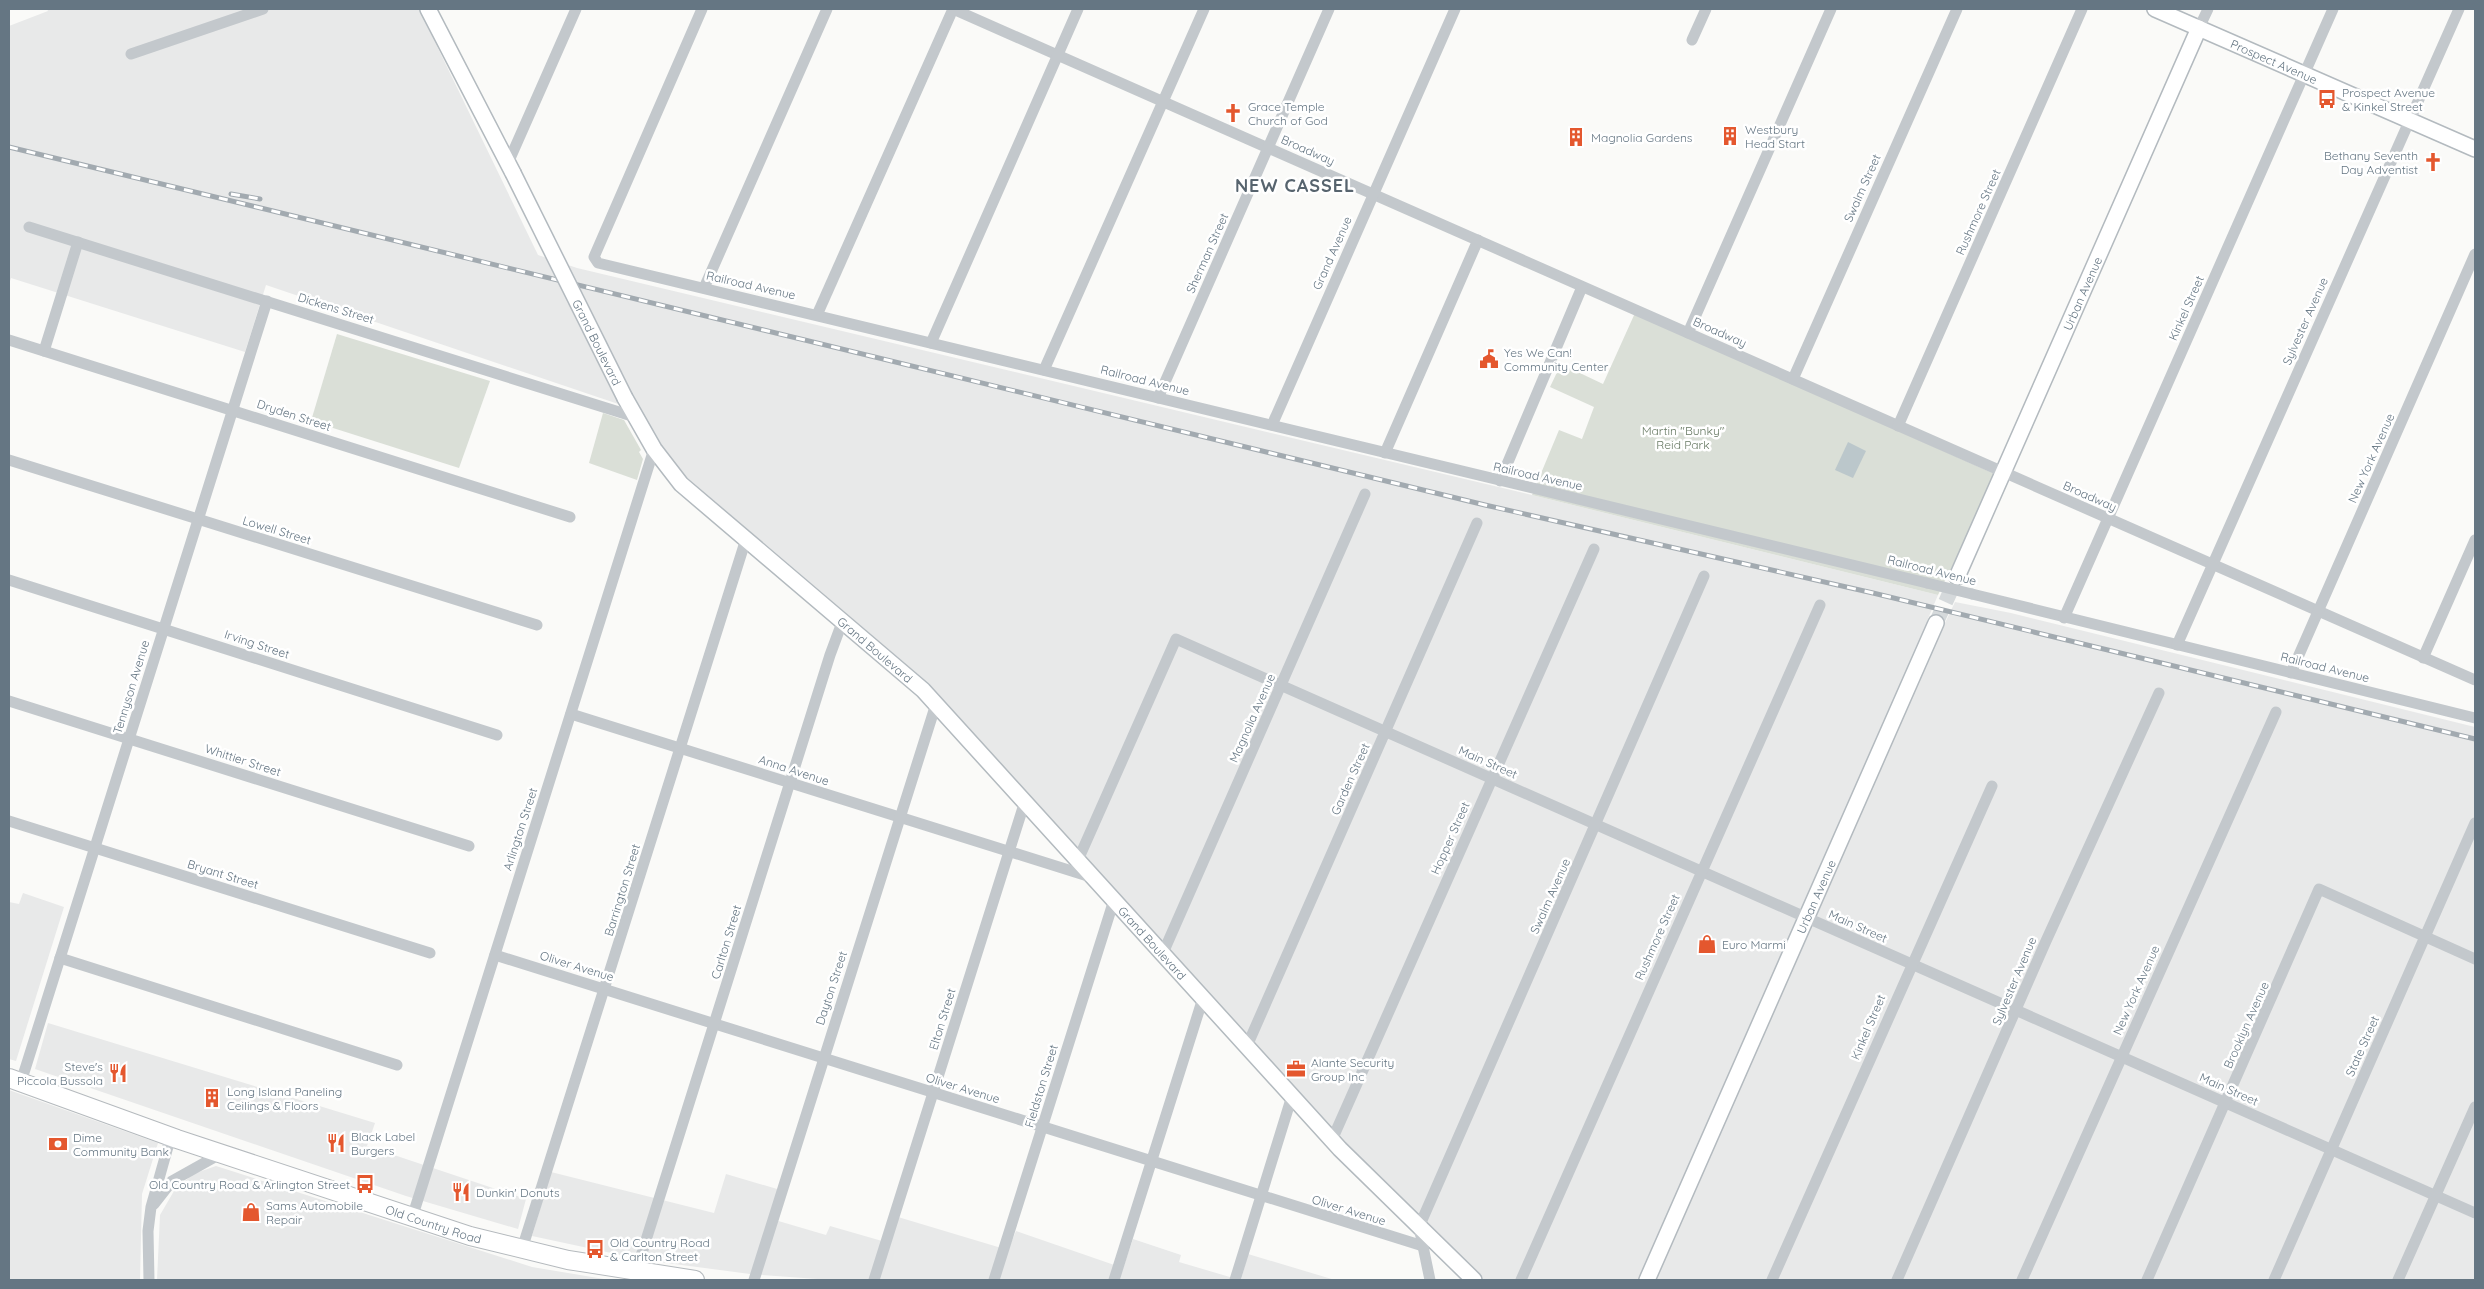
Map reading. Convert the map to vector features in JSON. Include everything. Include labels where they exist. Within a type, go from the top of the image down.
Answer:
[{"type":"main road","name":"Old Country Road","points":[[15,1080],[170,1136],[412,1218],[568,1260],[636,1272],[658,1278],[696,1280]]},
{"type":"street","points":[[131,54],[263,9]]},
{"type":"street","name":"Grand Boulevard","points":[[428,9],[511,168],[635,417],[654,449],[681,484],[902,669],[1025,801],[1332,1140],[1474,1280]]},
{"type":"street","points":[[511,168],[576,9]]},
{"type":"street","name":"Railroad Avenue","points":[[702,9],[640,147],[594,257],[595,260],[2475,718]]},
{"type":"street","points":[[704,288],[827,9]]},
{"type":"street","points":[[818,315],[953,9]]},
{"type":"street","name":"Broadway","points":[[953,9],[2475,680]]},
{"type":"street","points":[[931,342],[1078,9]]},
{"type":"street","points":[[1044,370],[1204,9]]},
{"type":"street","name":"Sherman Street","points":[[1158,398],[1329,9]]},
{"type":"street","name":"Grand Avenue","points":[[1272,425],[1455,9]]},
{"type":"street","points":[[1692,40],[1706,9]]},
{"type":"street","points":[[1688,333],[1832,9]]},
{"type":"street","name":"Swalm Street","points":[[1793,379],[1957,9]]},
{"type":"street","name":"Rushmore Street","points":[[1898,426],[2082,9]]},
{"type":"street","name":"Prospect Avenue","points":[[2155,9],[2475,149]]},
{"type":"street","name":"Urban Avenue","points":[[1956,577],[2208,9]]},
{"type":"street","name":"Kinkel Street","points":[[2064,618],[2333,9]]},
{"type":"street","name":"Sylvester Avenue","points":[[2177,645],[2459,9]]},
{"type":"street","name":"Dickens Street","points":[[29,227],[635,417]]},
{"type":"street","points":[[1385,453],[1478,240]]},
{"type":"street","points":[[44,351],[78,242]]},
{"type":"street","name":"New York Avenue","points":[[2291,673],[2475,254]]},
{"type":"street","points":[[1500,481],[1582,287]]},
{"type":"street","name":"Tennyson Avenue","points":[[15,1080],[60,958],[267,301]]},
{"type":"street","name":"Dryden Street","points":[[9,340],[570,517]]},
{"type":"street","name":"Arlington Street","points":[[412,1218],[654,449]]},
{"type":"street","name":"Lowell Street","points":[[9,460],[537,626]]},
{"type":"street","name":"Magnolia Avenue","points":[[1163,953],[1365,494]]},
{"type":"street","name":"Garden Street","points":[[1248,1046],[1477,523]]},
{"type":"street","name":"Barrington Street","points":[[522,1249],[606,989],[746,539]]},
{"type":"street","points":[[2423,658],[2475,540]]},
{"type":"street","name":"Hopper Street","points":[[1332,1140],[1594,549]]},
{"type":"street","name":"Swalm Avenue","points":[[1419,1227],[1704,576]]},
{"type":"street","name":"Irving Street","points":[[9,580],[497,735]]},
{"type":"street","name":"Rushmore Street","points":[[1521,1280],[1820,605]]},
{"type":"street","name":"Carlton Street","points":[[636,1272],[843,620]]},
{"type":"street","name":"Urban Avenue","points":[[1646,1280],[1936,623]]},
{"type":"street","name":"Main Street","points":[[1078,860],[1176,639],[2475,1213]]},
{"type":"street","name":"Sylvester Avenue","points":[[1897,1280],[2016,1010],[2159,694]]},
{"type":"street","name":"Whittier Street","points":[[9,701],[469,846]]},
{"type":"street","name":"Dayton Street","points":[[754,1280],[936,704]]},
{"type":"street","name":"New York Avenue","points":[[2022,1280],[2276,712]]},
{"type":"street","name":"Anna Avenue","points":[[571,714],[1095,878]]},
{"type":"street","name":"Kinkel Street","points":[[1772,1280],[1992,786]]},
{"type":"street","points":[[1009,852],[1025,801]]},
{"type":"street","name":"Bryant Street","points":[[9,821],[430,953]]},
{"type":"street","name":"State Street","points":[[2274,1280],[2475,823]]},
{"type":"street","name":"Elton Street","points":[[874,1280],[1009,852]]},
{"type":"street","name":"Brooklyn Avenue","points":[[2147,1280],[2319,889],[2425,936]]},
{"type":"street","name":"Fieldston Street","points":[[994,1280],[1114,900]]},
{"type":"street","points":[[2425,936],[2475,959]]},
{"type":"street","name":"Oliver Avenue","points":[[495,955],[1423,1246]]},
{"type":"street","points":[[60,958],[397,1065]]},
{"type":"street","points":[[1114,1280],[1203,998]]},
{"type":"street","points":[[1234,1280],[1292,1096]]},
{"type":"street","points":[[2398,1280],[2475,1107]]},
{"type":"street","points":[[149,1280],[148,1231],[151,1208],[170,1136]]},
{"type":"street","points":[[151,1208],[172,1181],[222,1153]]},
{"type":"street","points":[[1419,1227],[1430,1280]]},
{"type":"shaded area","points":[[47,9],[419,9],[538,255],[577,268],[1532,495],[1938,595],[1927,621],[1944,625],[1955,602],[2011,613],[2475,727],[2475,1280],[1483,1280],[1320,1118],[921,677],[676,468],[636,410],[266,285],[245,352],[11,278],[9,284],[9,26],[48,11]]},
{"type":"shaded area","points":[[1848,442],[1866,451],[1853,478],[1835,470]]},
{"type":"shaded area","points":[[23,893],[64,907],[16,1061],[9,1059],[9,902],[19,904]]},
{"type":"shaded area","points":[[48,1023],[375,1123],[367,1146],[526,1199],[518,1229],[406,1196],[35,1069]]},
{"type":"shaded area","points":[[9,1090],[158,1143],[142,1194],[140,1280],[9,1280]]},
{"type":"shaded area","points":[[216,1166],[532,1267],[610,1280],[157,1280],[160,1215],[174,1191],[193,1174]]},
{"type":"shaded area","points":[[551,1172],[714,1213],[726,1174],[784,1191],[775,1220],[826,1235],[830,1226],[889,1243],[898,1217],[1008,1250],[1016,1231],[1123,1268],[1133,1239],[1181,1255],[1179,1262],[1240,1280],[831,1280],[750,1274],[644,1260],[532,1236]]},
{"type":"shaded area","points":[[1248,1254],[1335,1280],[1241,1280]]},
{"type":"green space","name":"Martin \"Bunky\" Reid Park","points":[[1635,313],[1997,475],[1938,595],[1532,495],[1559,430],[1582,439],[1594,407],[1550,387],[1561,364],[1603,384]]},
{"type":"green space","points":[[337,334],[490,381],[459,468],[311,421]]},
{"type":"green space","points":[[603,413],[624,420],[641,450],[639,452],[643,459],[637,480],[589,463]]},
{"type":"tunnel","points":[[1936,623],[1957,577]]},
{"type":"railway","points":[[9,147],[1485,505],[1873,593],[2475,739]]},
{"type":"railway","points":[[231,194],[260,199]]},
{"type":"place","name":"Prospect Avenue & Kinkel Street","points":[[2327,99]]},
{"type":"place","name":"Grace Temple Church of God","points":[[1233,113]]},
{"type":"place","name":"Westbury Head Start","points":[[1730,136]]},
{"type":"place","name":"Magnolia Gardens","points":[[1576,137]]},
{"type":"place","name":"Bethany Seventh Day Adventist","points":[[2433,162]]},
{"type":"place","name":"Yes We Can! Community Center","points":[[1489,359]]},
{"type":"place","name":"Euro Marmi","points":[[1707,944]]},
{"type":"place","name":"Alante Security Group Inc","points":[[1296,1069]]},
{"type":"place","name":"Steve's Piccola Bussola","points":[[118,1073]]},
{"type":"place","name":"Long Island Paneling Ceilings & Floors","points":[[212,1098]]},
{"type":"place","name":"Black Label Burgers","points":[[336,1143]]},
{"type":"place","name":"Dime Community Bank","points":[[58,1144]]},
{"type":"place","name":"Old Country Road & Arlington Street","points":[[365,1184]]},
{"type":"place","name":"Dunkin' Donuts","points":[[461,1192]]},
{"type":"place","name":"Sams Automobile Repair","points":[[251,1212]]},
{"type":"place","name":"Old Country Road & Carlton Street","points":[[595,1249]]},
{"type":"district","name":"NEW CASSEL","points":[[1295,185]]}]
